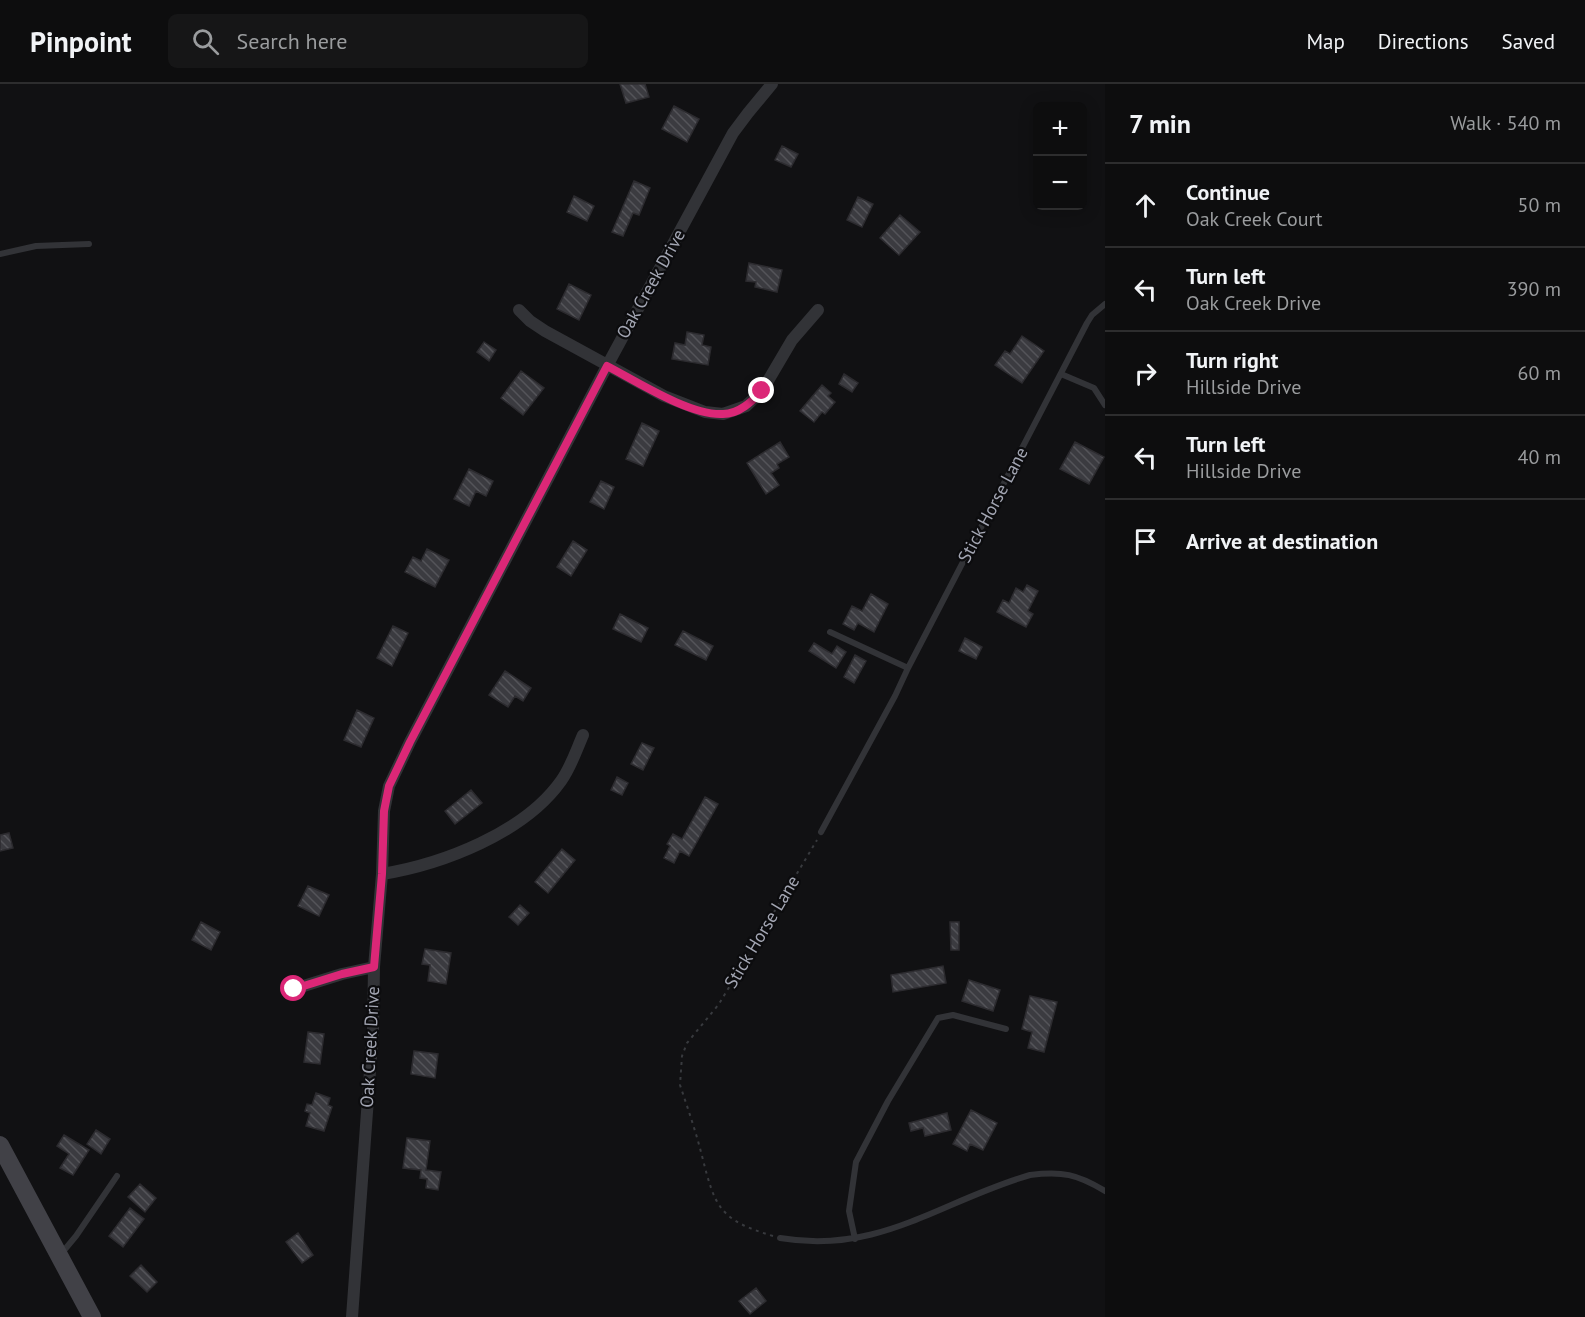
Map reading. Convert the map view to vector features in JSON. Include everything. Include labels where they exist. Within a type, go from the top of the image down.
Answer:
[{"type":"street","name":"Oak Creek Drive","points":[[352,1317],[373,1030],[374,967],[382,874],[384,811],[389,786],[607,366],[733,133],[772,84]]},
{"type":"street","points":[[519,310],[545,331],[607,366],[687,406],[705,412],[723,414],[746,406],[762,391],[792,340],[818,310]]},
{"type":"street","points":[[382,874],[442,859],[493,836],[524,817],[549,796],[562,780],[582,735]]},
{"type":"street","points":[[294,989],[374,967]]},
{"type":"street","points":[[0,1145],[92,1317]]},
{"type":"lane","points":[[0,254],[36,246],[89,244]]},
{"type":"lane","name":"Stick Horse Lane","points":[[821,832],[890,706],[1087,323],[1092,315],[1105,304]]},
{"type":"lane","points":[[1061,374],[1094,388],[1105,405]]},
{"type":"lane","points":[[830,632],[908,668]]},
{"type":"lane","points":[[855,1239],[849,1211],[856,1162],[888,1101],[938,1017],[953,1015],[1006,1029]]},
{"type":"lane","points":[[780,1238],[824,1243],[877,1234],[1030,1175],[1054,1172],[1070,1174],[1105,1191]]},
{"type":"lane","points":[[59,1256],[76,1236],[117,1176]]},
{"type":"path","name":"Stick Horse Lane","points":[[780,1238],[758,1232],[735,1220],[720,1207],[712,1195],[680,1085],[680,1070],[687,1043],[719,1004],[821,832]]},
{"type":"building","points":[[620,84],[645,84],[649,97],[626,103]]},
{"type":"building","points":[[674,106],[699,119],[687,142],[662,129]]},
{"type":"building","points":[[782,146],[798,154],[791,167],[775,160]]},
{"type":"building","points":[[634,181],[650,188],[639,215],[633,213],[623,236],[612,232]]},
{"type":"building","points":[[574,196],[594,206],[587,221],[567,212]]},
{"type":"building","points":[[858,197],[873,204],[862,227],[847,220]]},
{"type":"building","points":[[900,215],[920,232],[899,255],[880,238]]},
{"type":"building","points":[[749,263],[782,270],[777,292],[755,287],[756,282],[746,281]]},
{"type":"building","points":[[569,284],[591,295],[579,320],[557,309]]},
{"type":"building","points":[[687,332],[704,335],[702,345],[711,347],[708,365],[672,359],[675,343],[685,345]]},
{"type":"building","points":[[1022,336],[1044,351],[1022,383],[995,365],[1005,351],[1010,354]]},
{"type":"building","points":[[484,342],[496,350],[489,361],[477,352]]},
{"type":"building","points":[[521,371],[544,388],[523,415],[501,398]]},
{"type":"building","points":[[844,374],[858,383],[852,392],[839,384]]},
{"type":"building","points":[[822,385],[831,393],[828,396],[835,402],[814,422],[800,411]]},
{"type":"building","points":[[642,423],[659,431],[643,466],[626,459]]},
{"type":"building","points":[[780,442],[789,457],[777,464],[779,468],[771,473],[779,485],[766,494],[747,463]]},
{"type":"building","points":[[1075,442],[1104,457],[1089,484],[1060,469]]},
{"type":"building","points":[[469,469],[493,481],[486,496],[476,491],[469,506],[454,499]]},
{"type":"building","points":[[601,481],[614,487],[604,509],[590,502]]},
{"type":"building","points":[[573,541],[587,550],[571,576],[557,567]]},
{"type":"building","points":[[427,549],[449,560],[435,587],[405,572],[413,557],[421,561]]},
{"type":"building","points":[[1027,585],[1038,591],[1028,611],[1033,614],[1026,627],[997,612],[1003,600],[1009,603],[1016,588],[1023,592]]},
{"type":"building","points":[[871,594],[888,604],[874,632],[858,623],[854,630],[843,624],[852,606],[862,611]]},
{"type":"building","points":[[620,614],[648,628],[641,642],[613,629]]},
{"type":"building","points":[[393,626],[408,633],[392,666],[377,658]]},
{"type":"building","points":[[683,631],[713,646],[706,660],[675,645]]},
{"type":"building","points":[[965,638],[982,647],[976,659],[959,651]]},
{"type":"building","points":[[814,643],[832,654],[837,646],[846,652],[836,668],[809,651]]},
{"type":"building","points":[[855,655],[866,661],[854,683],[844,677]]},
{"type":"building","points":[[505,671],[531,688],[523,701],[515,696],[508,707],[489,695]]},
{"type":"building","points":[[357,710],[374,718],[361,747],[344,740]]},
{"type":"building","points":[[642,743],[654,748],[643,770],[631,764]]},
{"type":"building","points":[[617,777],[628,783],[622,795],[611,790]]},
{"type":"building","points":[[471,790],[482,803],[455,824],[445,811]]},
{"type":"building","points":[[705,797],[718,804],[689,856],[680,851],[674,863],[664,858],[670,846],[667,844],[673,834],[682,839]]},
{"type":"building","points":[[9,833],[13,848],[0,851],[0,835]]},
{"type":"building","points":[[562,849],[575,860],[548,893],[535,882]]},
{"type":"building","points":[[308,886],[329,895],[319,916],[298,906]]},
{"type":"building","points":[[520,905],[529,913],[518,925],[509,917]]},
{"type":"building","points":[[201,922],[220,932],[211,950],[192,940]]},
{"type":"building","points":[[950,922],[959,922],[959,950],[951,950]]},
{"type":"building","points":[[425,949],[451,953],[446,984],[428,981],[430,965],[422,964]]},
{"type":"building","points":[[943,966],[946,983],[893,992],[891,975]]},
{"type":"building","points":[[969,980],[1000,990],[993,1011],[962,1001]]},
{"type":"building","points":[[1030,996],[1057,1002],[1044,1052],[1028,1048],[1032,1032],[1022,1029]]},
{"type":"building","points":[[308,1032],[324,1034],[320,1064],[304,1062]]},
{"type":"building","points":[[414,1051],[438,1054],[435,1078],[411,1074]]},
{"type":"building","points":[[316,1093],[330,1098],[328,1105],[332,1107],[324,1131],[306,1126],[310,1113],[305,1111],[307,1104],[312,1105]]},
{"type":"building","points":[[971,1110],[997,1123],[983,1150],[970,1144],[967,1151],[953,1144]]},
{"type":"building","points":[[947,1113],[951,1130],[925,1136],[923,1128],[911,1131],[909,1123]]},
{"type":"building","points":[[96,1130],[110,1139],[101,1154],[87,1144]]},
{"type":"building","points":[[64,1135],[89,1150],[73,1175],[60,1168],[69,1154],[57,1146]]},
{"type":"building","points":[[407,1138],[430,1141],[426,1170],[441,1172],[438,1190],[426,1188],[427,1179],[420,1178],[421,1170],[403,1168]]},
{"type":"building","points":[[140,1184],[156,1198],[145,1212],[128,1197]]},
{"type":"building","points":[[130,1208],[144,1219],[123,1247],[109,1236]]},
{"type":"building","points":[[298,1233],[313,1255],[302,1263],[286,1242]]},
{"type":"building","points":[[141,1265],[157,1282],[147,1292],[130,1276]]},
{"type":"building","points":[[756,1288],[766,1301],[750,1314],[739,1301]]},
{"type":"route","points":[[294,989],[374,967],[382,874],[384,811],[389,786],[607,366],[664,396],[705,412],[723,414],[732,412],[746,406],[762,391]]}]
